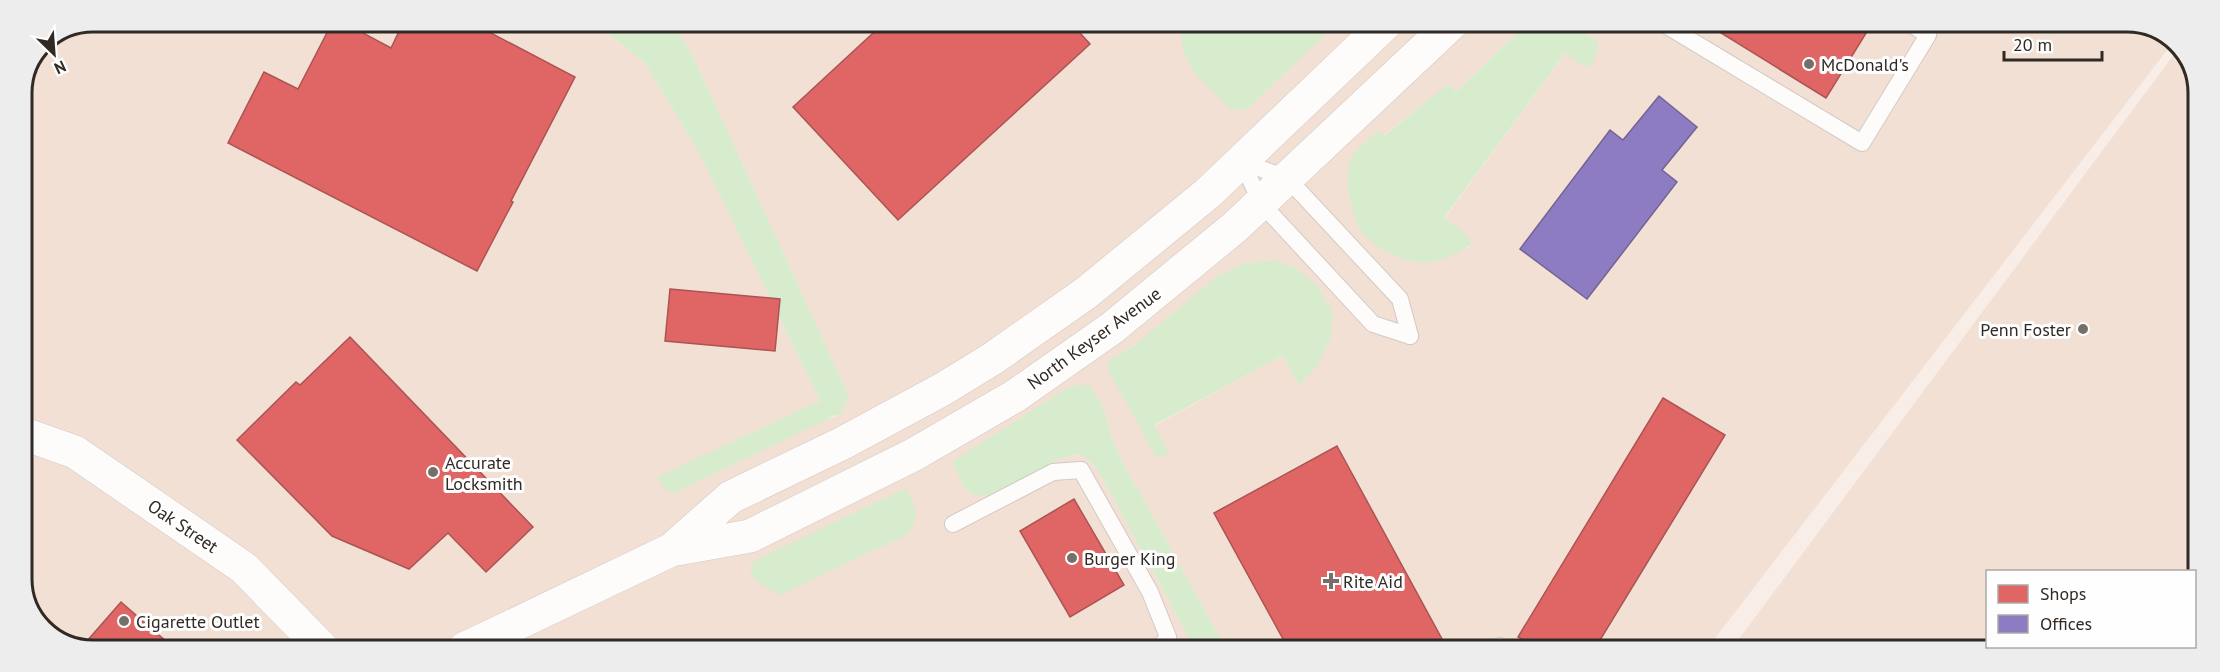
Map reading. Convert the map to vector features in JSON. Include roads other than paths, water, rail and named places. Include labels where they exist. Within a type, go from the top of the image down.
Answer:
[{"type":"main road","name":"North Keyser Avenue","points":[[671,550],[731,497],[892,417],[992,359],[1086,293],[1208,193],[1377,32]]},
{"type":"main road","name":"North Keyser Avenue","points":[[483,640],[671,550],[750,536],[873,476],[1015,396],[1112,328],[1218,242],[1442,32]]},
{"type":"main road","name":"Oak Street","points":[[32,437],[75,452],[244,568],[314,640]]},
{"type":"lane","points":[[1677,32],[1862,143],[1928,34],[1925,32]]},
{"type":"lane","points":[[1242,162],[1287,178],[1400,299],[1410,336],[1373,324],[1261,203],[1242,162]]},
{"type":"lane","points":[[952,524],[1053,472],[1081,470],[1150,592],[1168,637],[1166,640]]},
{"type":"place","name":"McDonald's","points":[[1809,64]]},
{"type":"place","name":"Penn Foster","points":[[2083,329]]},
{"type":"place","name":"Accurate Locksmith","points":[[433,472]]},
{"type":"place","name":"Burger King","points":[[1072,558]]},
{"type":"place","name":"Rite Aid","points":[[1331,581]]},
{"type":"place","name":"Cigarette Outlet","points":[[124,621]]}]
